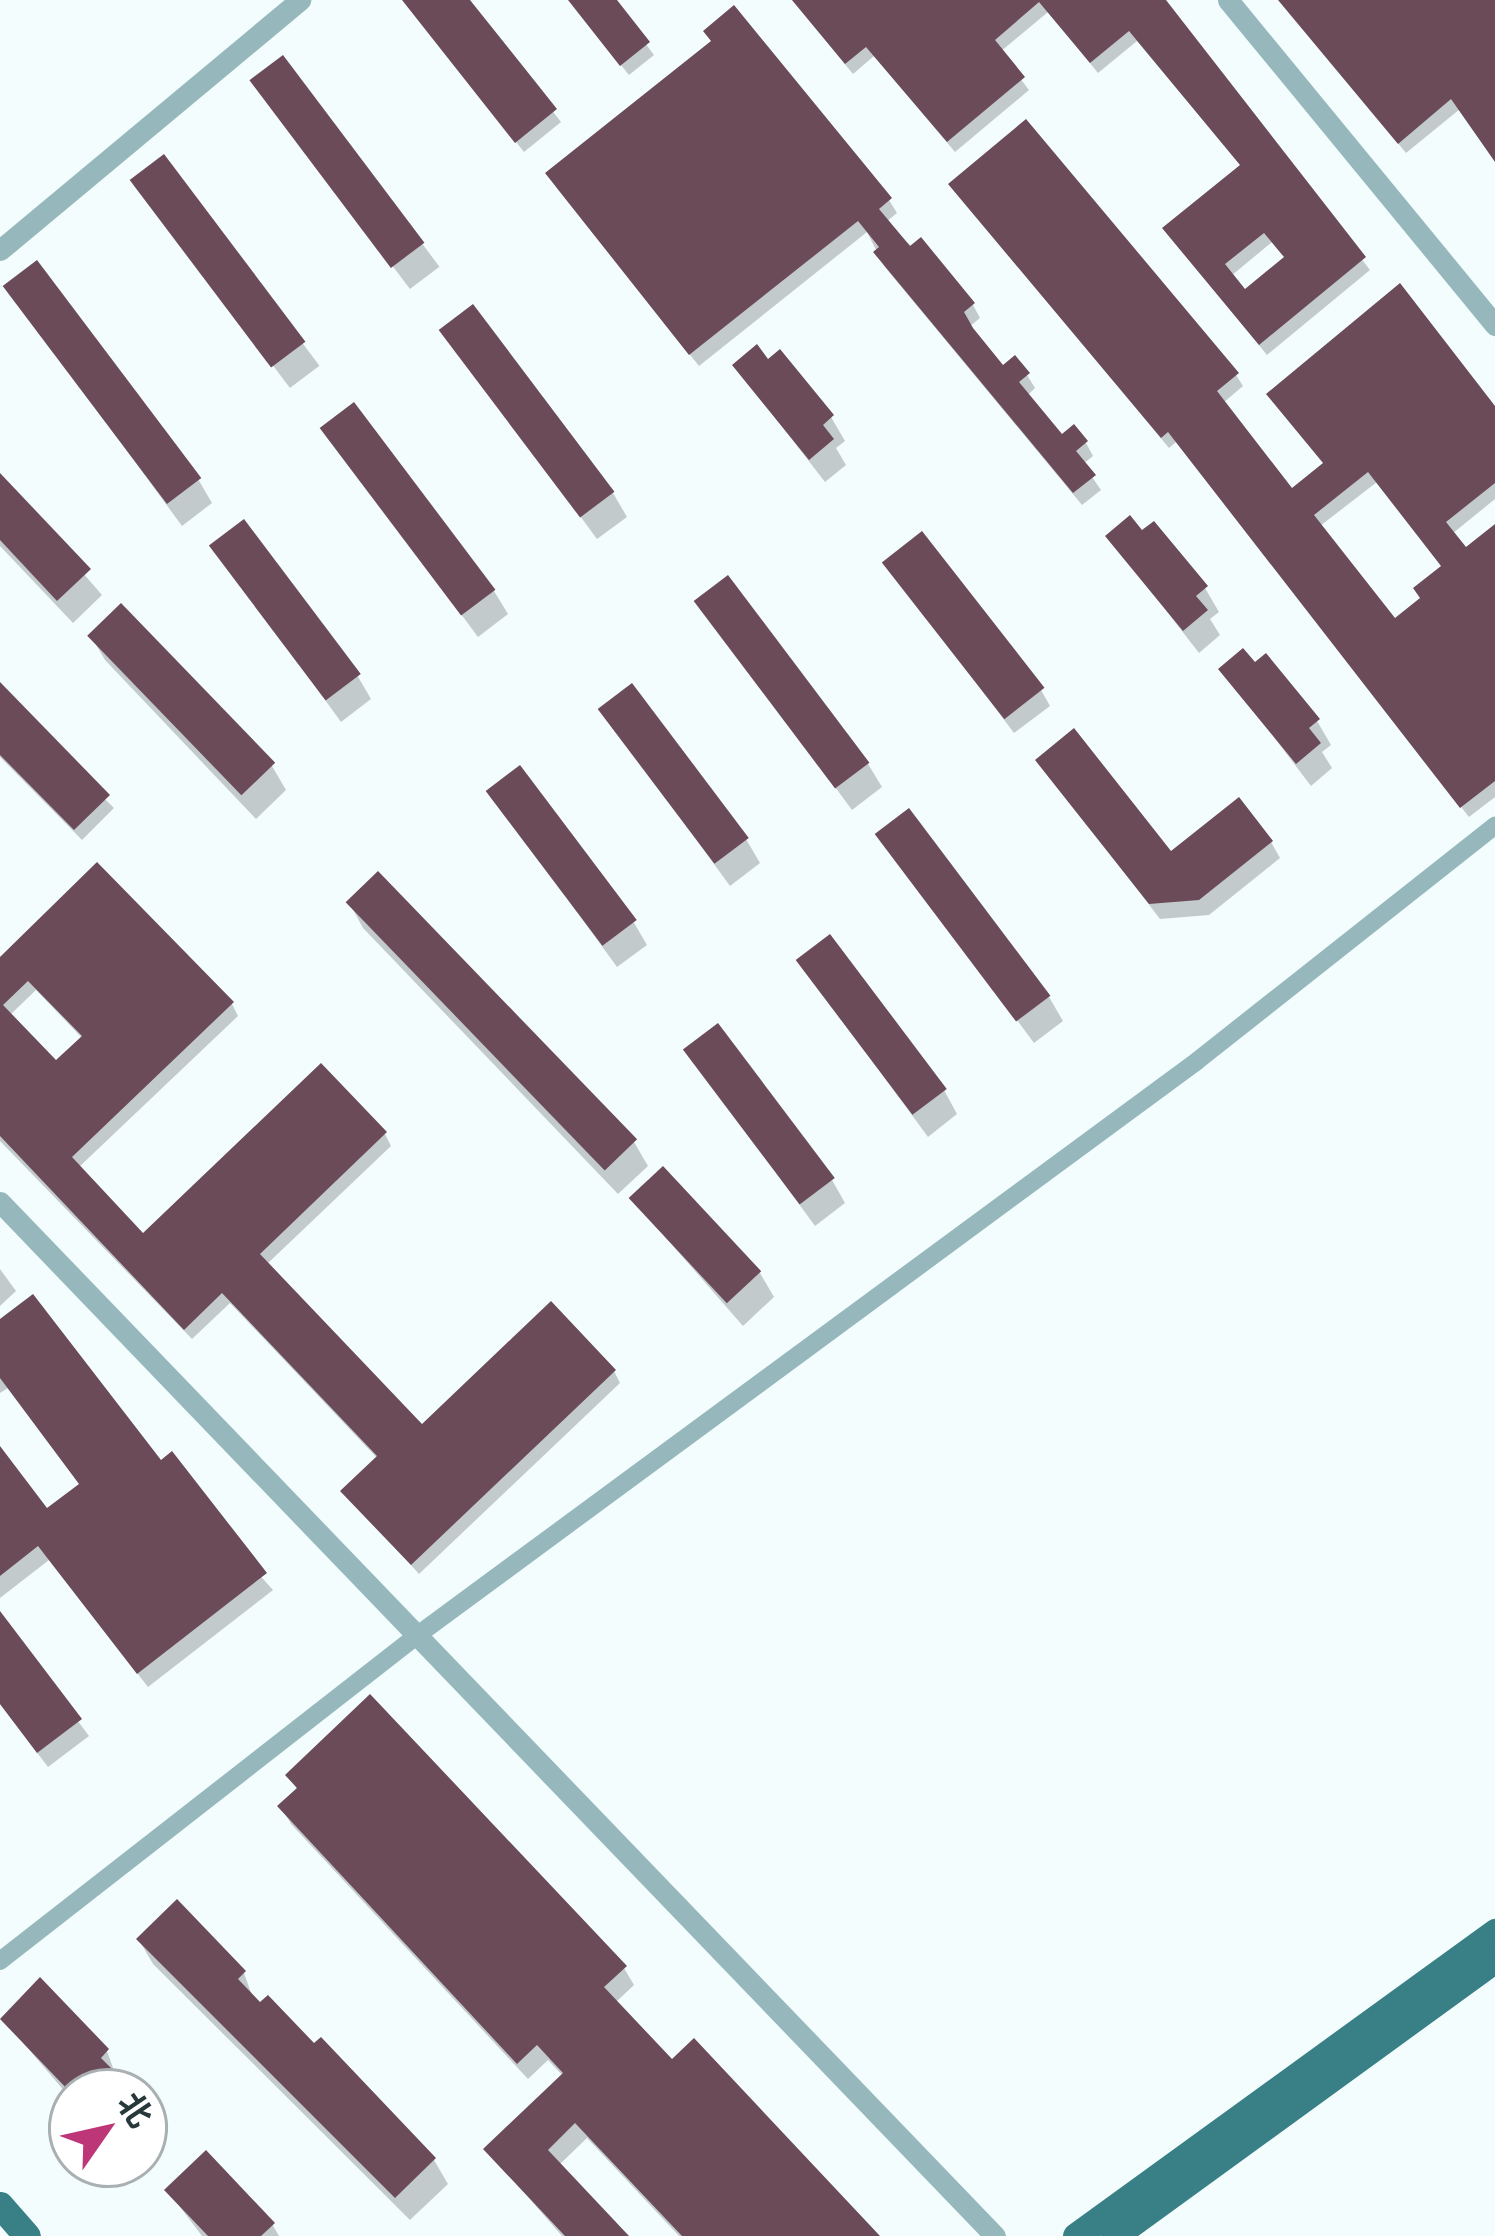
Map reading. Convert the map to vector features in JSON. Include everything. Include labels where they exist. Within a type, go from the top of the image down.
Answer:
[{"type":"main road","points":[[1076,2236],[1495,1932]]},
{"type":"main road","points":[[1114,2236],[1495,1959]]},
{"type":"main road","points":[[0,2205],[27,2236]]},
{"type":"street","points":[[0,250],[300,0]]},
{"type":"street","points":[[1228,0],[1495,325]]},
{"type":"street","points":[[0,1961],[415,1637],[1197,1061],[1495,826]]},
{"type":"street","points":[[0,1202],[995,2236]]},
{"type":"building","points":[[402,0],[470,0],[557,109],[515,143]]},
{"type":"building","points":[[568,0],[617,0],[650,42],[620,66]]},
{"type":"building","points":[[792,0],[1166,0],[1366,257],[1259,345],[1162,228],[1240,165],[1129,31],[1090,63],[1039,2],[995,40],[1025,77],[947,142],[866,47],[845,64]],"holes":[[[1264,233],[1284,257],[1245,289],[1225,264]]]},
{"type":"building","points":[[1278,0],[1495,0],[1495,162],[1451,99],[1398,144]]},
{"type":"building","points":[[734,5],[892,198],[879,209],[910,246],[921,237],[975,303],[964,312],[1003,365],[1015,355],[1030,373],[1019,382],[1062,434],[1074,424],[1088,441],[1076,451],[1096,475],[1073,493],[873,252],[879,247],[858,221],[689,355],[545,173],[711,41],[703,31]]},
{"type":"building","points":[[283,55],[424,243],[391,268],[249,80]]},
{"type":"building","points":[[1026,119],[1239,373],[1217,391],[1292,488],[1323,463],[1266,394],[1400,283],[1495,406],[1495,483],[1446,522],[1466,547],[1495,524],[1495,781],[1460,808],[1168,432],[1161,438],[948,184]],"holes":[[[1368,472],[1441,566],[1413,588],[1420,598],[1395,618],[1314,515]]]},
{"type":"building","points":[[164,154],[305,342],[271,368],[130,180]]},
{"type":"building","points":[[37,260],[201,478],[167,504],[3,286]]},
{"type":"building","points":[[473,304],[614,492],[580,518],[439,330]]},
{"type":"building","points":[[757,344],[768,359],[780,349],[834,415],[823,425],[834,439],[809,460],[732,365]]},
{"type":"building","points":[[354,402],[495,590],[461,616],[320,428]]},
{"type":"building","points":[[0,473],[91,569],[57,601],[0,540]]},
{"type":"building","points":[[1130,515],[1142,530],[1154,521],[1208,586],[1196,596],[1208,610],[1183,631],[1105,536]]},
{"type":"building","points":[[244,519],[361,674],[326,700],[209,545]]},
{"type":"building","points":[[922,531],[1045,688],[1004,719],[882,562]]},
{"type":"building","points":[[728,575],[869,763],[835,789],[694,601]]},
{"type":"building","points":[[121,603],[275,763],[241,795],[87,636]]},
{"type":"building","points":[[1243,648],[1255,662],[1266,653],[1320,719],[1309,728],[1321,743],[1296,764],[1218,669]]},
{"type":"building","points":[[0,682],[110,795],[74,830],[0,755]]},
{"type":"building","points":[[632,683],[749,838],[714,864],[598,709]]},
{"type":"building","points":[[1074,728],[1171,851],[1239,797],[1273,841],[1199,900],[1149,904],[1035,760]]},
{"type":"building","points":[[520,765],[637,920],[602,946],[486,791]]},
{"type":"building","points":[[909,808],[1050,996],[1016,1022],[875,834]]},
{"type":"building","points":[[97,862],[234,1002],[72,1157],[143,1233],[321,1063],[387,1132],[260,1254],[422,1424],[551,1301],[616,1370],[411,1565],[340,1491],[377,1456],[222,1293],[184,1330],[0,1136],[0,957]],"holes":[[[28,981],[82,1036],[56,1060],[3,1005]]]},
{"type":"building","points":[[378,871],[637,1139],[605,1171],[346,902]]},
{"type":"building","points":[[830,934],[947,1089],[912,1115],[796,960]]},
{"type":"building","points":[[718,1023],[835,1178],[800,1204],[683,1049]]},
{"type":"building","points":[[663,1166],[761,1271],[727,1303],[629,1198]]},
{"type":"building","points":[[33,1294],[161,1460],[172,1451],[267,1573],[137,1674],[38,1546],[0,1576],[0,1446],[47,1508],[79,1484],[0,1378],[0,1319]]},
{"type":"building","points":[[0,1611],[82,1719],[37,1753],[0,1704]]},
{"type":"building","points":[[370,1694],[627,1966],[604,1987],[672,2059],[694,2038],[880,2236],[682,2236],[575,2123],[548,2150],[629,2236],[565,2236],[483,2149],[563,2073],[537,2045],[517,2064],[277,1806],[297,1788],[285,1775]]},
{"type":"building","points":[[177,1899],[246,1971],[238,1979],[260,2002],[268,1995],[314,2043],[321,2037],[436,2158],[395,2198],[136,1939]]},
{"type":"building","points":[[40,1977],[109,2049],[101,2058],[111,2068],[48,2069],[0,2019]]},
{"type":"building","points":[[206,2150],[275,2223],[261,2236],[208,2236],[164,2190]]}]
